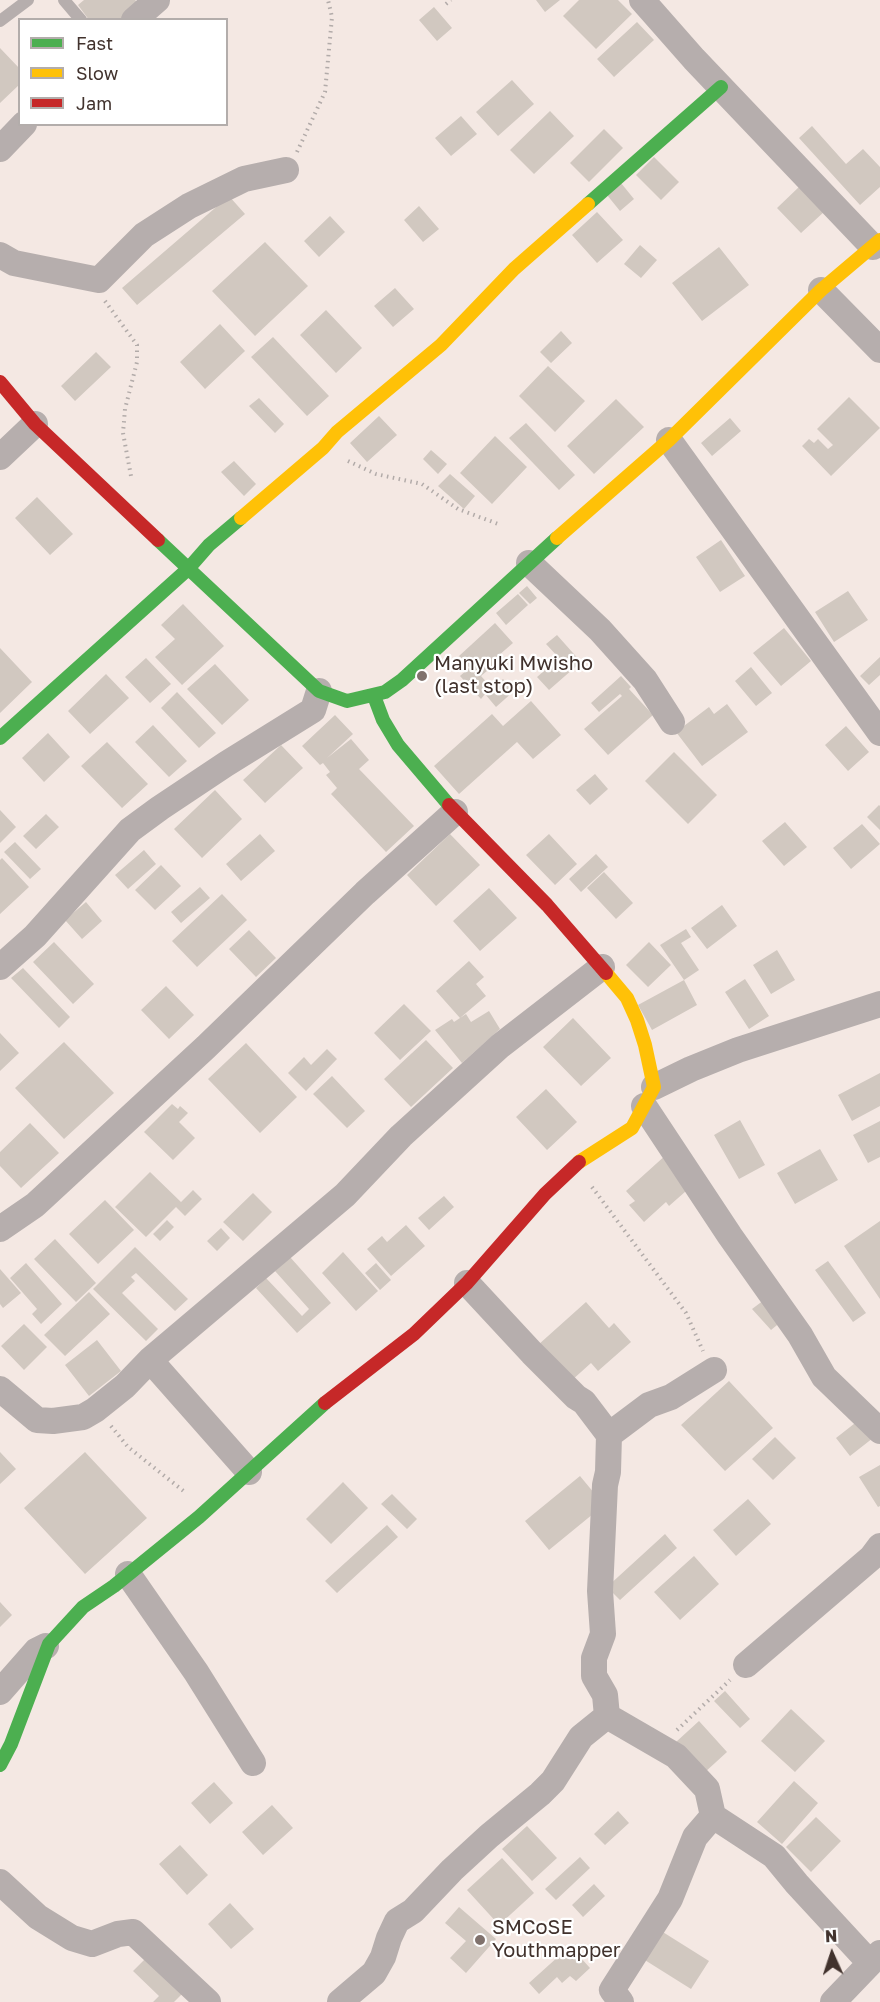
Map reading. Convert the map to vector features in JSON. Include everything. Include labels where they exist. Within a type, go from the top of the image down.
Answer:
[{"type":"street","points":[[136,18],[157,0]]},
{"type":"street","points":[[0,382],[35,424],[319,691],[347,700],[385,692],[402,680],[529,562],[669,440],[821,290],[877,244],[721,87],[642,0]]},
{"type":"street","points":[[0,738],[188,569],[209,545],[441,345],[514,269],[721,87]]},
{"type":"street","points":[[0,149],[22,126]]},
{"type":"street","points":[[0,255],[14,263],[99,280],[144,235],[189,206],[244,179],[286,170]]},
{"type":"street","points":[[821,290],[880,350]]},
{"type":"street","points":[[0,458],[35,424]]},
{"type":"street","points":[[669,440],[880,733]]},
{"type":"street","points":[[529,562],[600,630],[645,680],[672,722]]},
{"type":"street","points":[[0,967],[35,936],[130,830],[226,764],[314,710],[319,691]]},
{"type":"street","points":[[0,1692],[36,1651],[49,1644],[83,1607],[114,1586],[215,1504],[315,1411],[414,1334],[467,1283],[545,1194],[576,1164],[632,1128],[649,1096],[652,1072],[637,1020],[627,998],[547,905],[454,812],[398,745],[383,720],[374,696]]},
{"type":"street","points":[[0,1229],[35,1205],[206,1047],[365,893],[454,812]]},
{"type":"street","points":[[0,1389],[38,1420],[53,1421],[83,1417],[95,1410],[125,1386],[150,1360],[345,1195],[401,1136],[500,1046],[602,967]]},
{"type":"street","points":[[649,1096],[691,1069],[738,1050],[880,1004]]},
{"type":"street","points":[[649,1096],[724,1227],[800,1335],[824,1377],[880,1431]]},
{"type":"street","points":[[467,1283],[532,1353],[584,1402],[609,1435],[600,1591],[603,1634],[594,1658],[594,1676],[605,1695],[607,1716]]},
{"type":"street","points":[[150,1360],[249,1472]]},
{"type":"street","points":[[609,1435],[649,1406],[671,1397],[714,1370]]},
{"type":"street","points":[[746,1665],[871,1558],[880,1546]]},
{"type":"street","points":[[128,1574],[202,1681],[253,1763]]},
{"type":"street","points":[[0,1765],[11,1744],[49,1644]]},
{"type":"street","points":[[607,1716],[676,1756],[707,1789],[714,1816],[774,1856],[797,1884],[875,1958],[833,2002]]},
{"type":"street","points":[[340,2002],[374,1973],[397,1921],[413,1911],[452,1870],[540,1794],[553,1781],[581,1737],[607,1716]]},
{"type":"street","points":[[621,2002],[612,1990],[670,1899],[695,1837],[714,1816]]},
{"type":"street","points":[[0,1882],[39,1917],[72,1938],[92,1944],[118,1934],[133,1932],[208,2002]]},
{"type":"lane","points":[[0,21],[28,0]]},
{"type":"lane","points":[[64,0],[79,18]]},
{"type":"path","points":[[286,170],[294,159],[325,92],[332,17],[328,0]]},
{"type":"path","points":[[446,4],[451,0]]},
{"type":"path","points":[[99,280],[105,302],[137,345],[137,362],[125,409],[123,433],[132,479]]},
{"type":"path","points":[[323,448],[376,474],[422,484],[458,509],[501,525]]},
{"type":"path","points":[[576,1164],[686,1313],[714,1370]]},
{"type":"path","points":[[95,1410],[128,1447],[145,1461],[190,1496],[215,1504]]},
{"type":"path","points":[[660,1746],[746,1665]]},
{"type":"building","points":[[84,0],[135,0],[140,5],[124,18],[88,18],[78,5]]},
{"type":"building","points":[[536,0],[560,0],[545,12]]},
{"type":"building","points":[[579,0],[618,0],[632,14],[596,49],[563,16]]},
{"type":"building","points":[[434,7],[452,28],[437,41],[419,20]]},
{"type":"building","points":[[637,22],[654,40],[614,77],[597,59]]},
{"type":"building","points":[[0,48],[18,67],[18,86],[0,103]]},
{"type":"building","points":[[512,80],[534,104],[498,136],[476,112]]},
{"type":"building","points":[[550,111],[574,136],[534,174],[510,150]]},
{"type":"building","points":[[461,116],[477,134],[451,156],[435,138]]},
{"type":"building","points":[[812,126],[846,164],[863,149],[880,167],[880,187],[860,205],[799,138]]},
{"type":"building","points":[[604,129],[623,148],[589,182],[570,163]]},
{"type":"building","points":[[654,157],[679,182],[661,200],[636,175]]},
{"type":"building","points":[[621,183],[634,199],[620,211],[607,195]]},
{"type":"building","points":[[800,186],[825,211],[801,233],[777,208]]},
{"type":"building","points":[[229,196],[245,214],[137,305],[122,288]]},
{"type":"building","points":[[419,206],[439,229],[423,242],[404,220]]},
{"type":"building","points":[[597,212],[623,240],[597,263],[572,235]]},
{"type":"building","points":[[330,216],[345,232],[319,257],[304,241]]},
{"type":"building","points":[[265,242],[308,286],[255,336],[212,291]]},
{"type":"building","points":[[640,245],[657,260],[641,278],[624,264]]},
{"type":"building","points":[[719,247],[749,285],[702,321],[672,283]]},
{"type":"building","points":[[395,288],[414,309],[393,327],[374,306]]},
{"type":"building","points":[[326,310],[362,348],[336,373],[300,335]]},
{"type":"building","points":[[220,324],[245,351],[205,389],[180,362]]},
{"type":"building","points":[[561,331],[572,343],[551,363],[540,352]]},
{"type":"building","points":[[273,337],[329,396],[307,416],[251,357]]},
{"type":"building","points":[[96,352],[111,367],[75,401],[61,386]]},
{"type":"building","points":[[548,366],[585,401],[555,432],[519,396]]},
{"type":"building","points":[[849,397],[880,428],[831,476],[802,446],[809,439],[814,443],[818,439],[828,449],[833,445],[817,429]]},
{"type":"building","points":[[259,398],[284,424],[275,433],[249,406]]},
{"type":"building","points":[[616,399],[644,427],[594,474],[567,446]]},
{"type":"building","points":[[379,416],[397,435],[367,462],[350,443]]},
{"type":"building","points":[[730,418],[741,431],[712,456],[701,443]]},
{"type":"building","points":[[526,423],[575,475],[559,490],[509,438]]},
{"type":"building","points":[[495,436],[527,467],[492,504],[460,473]]},
{"type":"building","points":[[431,450],[447,464],[438,474],[423,459]]},
{"type":"building","points":[[234,461],[256,484],[244,496],[221,472]]},
{"type":"building","points":[[450,474],[475,496],[464,509],[438,486]]},
{"type":"building","points":[[37,497],[73,534],[50,555],[15,518]]},
{"type":"building","points":[[721,540],[745,576],[720,592],[696,557]]},
{"type":"building","points":[[527,586],[537,598],[530,604],[519,593]]},
{"type":"building","points":[[848,591],[868,620],[834,642],[815,612]]},
{"type":"building","points":[[518,594],[528,605],[506,625],[496,613]]},
{"type":"building","points":[[183,604],[224,646],[182,685],[155,657],[175,639],[161,625]]},
{"type":"building","points":[[495,623],[513,643],[498,656],[501,659],[481,676],[492,688],[503,679],[514,691],[496,707],[485,694],[481,699],[460,676],[469,668],[478,677],[459,656]]},
{"type":"building","points":[[784,628],[811,661],[781,686],[753,653]]},
{"type":"building","points":[[557,635],[581,662],[549,690],[537,677],[559,658],[546,644]]},
{"type":"building","points":[[0,648],[32,682],[0,713]]},
{"type":"building","points":[[880,657],[880,675],[869,685],[860,676]]},
{"type":"building","points":[[146,658],[171,684],[150,703],[125,677]]},
{"type":"building","points":[[215,664],[249,700],[222,725],[187,689]]},
{"type":"building","points":[[751,667],[772,693],[756,706],[735,681]]},
{"type":"building","points":[[106,674],[129,698],[90,734],[68,711]]},
{"type":"building","points":[[621,676],[631,687],[629,689],[653,715],[608,755],[584,729],[622,696],[620,694],[599,712],[591,703]]},
{"type":"building","points":[[177,692],[216,733],[199,748],[161,708]]},
{"type":"building","points":[[531,701],[561,735],[533,759],[517,742],[459,794],[434,766],[492,714],[503,726]]},
{"type":"building","points":[[727,704],[748,732],[702,766],[676,732],[709,707],[714,714]]},
{"type":"building","points":[[335,715],[353,734],[327,758],[351,739],[369,760],[359,769],[414,826],[386,852],[331,794],[337,788],[326,775],[330,772],[323,763],[320,765],[302,746]]},
{"type":"building","points":[[153,725],[187,761],[169,777],[135,742]]},
{"type":"building","points":[[846,726],[869,752],[848,771],[825,745]]},
{"type":"building","points":[[48,733],[70,757],[44,782],[22,758]]},
{"type":"building","points":[[107,742],[148,784],[122,808],[81,766]]},
{"type":"building","points":[[281,745],[303,768],[265,803],[243,780]]},
{"type":"building","points":[[674,752],[717,795],[688,824],[645,781]]},
{"type":"building","points":[[595,774],[608,789],[590,805],[576,790]]},
{"type":"building","points":[[215,790],[242,819],[202,858],[174,829]]},
{"type":"building","points":[[880,806],[880,830],[867,817]]},
{"type":"building","points":[[0,810],[16,827],[0,843]]},
{"type":"building","points":[[46,814],[59,827],[36,849],[23,836]]},
{"type":"building","points":[[785,822],[807,847],[784,866],[762,841]]},
{"type":"building","points":[[862,824],[880,844],[851,869],[833,848]]},
{"type":"building","points":[[260,834],[275,851],[241,881],[226,864]]},
{"type":"building","points":[[450,834],[480,865],[436,906],[407,875]]},
{"type":"building","points":[[549,834],[577,864],[555,885],[526,855]]},
{"type":"building","points":[[15,842],[41,869],[30,879],[4,852]]},
{"type":"building","points":[[144,850],[156,864],[128,889],[115,875]]},
{"type":"building","points":[[596,854],[608,867],[581,892],[569,879]]},
{"type":"building","points":[[2,858],[29,887],[0,914],[0,860]]},
{"type":"building","points":[[161,865],[181,886],[155,910],[135,890]]},
{"type":"building","points":[[604,872],[633,903],[616,919],[587,888]]},
{"type":"building","points":[[200,887],[210,898],[181,923],[171,912]]},
{"type":"building","points":[[489,888],[517,918],[480,951],[453,921]]},
{"type":"building","points":[[222,894],[247,920],[197,967],[172,941]]},
{"type":"building","points":[[86,902],[102,921],[82,939],[65,920]]},
{"type":"building","points":[[722,905],[737,926],[707,949],[691,928]]},
{"type":"building","points":[[686,929],[691,937],[681,943],[699,970],[684,980],[660,945]]},
{"type":"building","points":[[249,930],[276,958],[256,977],[229,949]]},
{"type":"building","points":[[54,942],[94,984],[73,1004],[33,962]]},
{"type":"building","points":[[649,942],[671,965],[648,987],[626,965]]},
{"type":"building","points":[[777,950],[795,980],[771,994],[753,965]]},
{"type":"building","points":[[469,961],[484,977],[476,984],[486,996],[460,1018],[436,991]]},
{"type":"building","points":[[23,968],[70,1017],[59,1028],[11,978]]},
{"type":"building","points":[[745,979],[769,1016],[749,1029],[725,992]]},
{"type":"building","points":[[684,980],[697,1005],[652,1030],[638,1005]]},
{"type":"building","points":[[166,986],[194,1015],[169,1039],[141,1010]]},
{"type":"building","points":[[404,1004],[431,1031],[400,1060],[374,1033]]},
{"type":"building","points":[[489,1011],[500,1029],[462,1063],[435,1030],[452,1019],[454,1022],[466,1014],[471,1022]]},
{"type":"building","points":[[573,1018],[611,1058],[581,1086],[543,1047]]},
{"type":"building","points":[[0,1033],[19,1053],[0,1071]]},
{"type":"building","points":[[426,1040],[453,1068],[411,1107],[384,1079]]},
{"type":"building","points":[[64,1042],[114,1093],[64,1139],[15,1088]]},
{"type":"building","points":[[246,1043],[297,1097],[260,1133],[208,1079]]},
{"type":"building","points":[[327,1049],[337,1059],[306,1091],[288,1073],[304,1057],[311,1065]]},
{"type":"building","points":[[880,1073],[880,1106],[852,1121],[838,1095]]},
{"type":"building","points":[[332,1076],[365,1111],[347,1128],[313,1094]]},
{"type":"building","points":[[546,1089],[577,1122],[547,1150],[516,1117]]},
{"type":"building","points":[[172,1104],[178,1109],[180,1106],[188,1113],[179,1122],[195,1138],[173,1160],[144,1132]]},
{"type":"building","points":[[740,1120],[765,1165],[739,1179],[714,1135]]},
{"type":"building","points":[[880,1121],[880,1157],[868,1163],[853,1135]]},
{"type":"building","points":[[30,1123],[59,1153],[21,1188],[0,1166],[0,1152]]},
{"type":"building","points":[[820,1149],[838,1180],[795,1204],[777,1173]]},
{"type":"building","points":[[667,1154],[694,1184],[669,1206],[666,1202],[644,1222],[629,1205],[635,1201],[626,1191]]},
{"type":"building","points":[[150,1172],[181,1202],[193,1190],[202,1199],[185,1216],[176,1207],[146,1237],[115,1207]]},
{"type":"building","points":[[253,1193],[272,1212],[243,1241],[223,1222]]},
{"type":"building","points":[[444,1196],[454,1207],[429,1230],[418,1218]]},
{"type":"building","points":[[105,1200],[134,1230],[98,1264],[69,1234]]},
{"type":"building","points":[[167,1220],[174,1227],[160,1241],[153,1234]]},
{"type":"building","points":[[880,1221],[880,1299],[844,1246]]},
{"type":"building","points":[[406,1225],[425,1246],[391,1276],[367,1249],[382,1236],[387,1242]]},
{"type":"building","points":[[221,1228],[230,1238],[217,1251],[207,1241]]},
{"type":"building","points":[[55,1239],[96,1283],[76,1302],[34,1259]]},
{"type":"building","points":[[135,1247],[188,1299],[175,1311],[136,1273],[131,1277],[135,1281],[122,1293],[158,1329],[146,1341],[93,1289]]},
{"type":"building","points":[[343,1252],[378,1291],[356,1311],[322,1273]]},
{"type":"building","points":[[290,1257],[331,1303],[297,1333],[256,1288],[266,1278],[302,1316],[309,1309],[275,1271]]},
{"type":"building","points":[[828,1261],[866,1313],[853,1322],[815,1270]]},
{"type":"building","points":[[26,1263],[62,1304],[41,1324],[32,1314],[37,1309],[10,1278]]},
{"type":"building","points":[[376,1263],[391,1280],[380,1290],[365,1273]]},
{"type":"building","points":[[0,1269],[21,1293],[3,1308],[0,1304]]},
{"type":"building","points":[[89,1292],[110,1314],[65,1356],[44,1335]]},
{"type":"building","points":[[764,1300],[782,1321],[771,1330],[752,1309]]},
{"type":"building","points":[[586,1302],[609,1328],[614,1323],[631,1342],[598,1371],[591,1363],[571,1381],[538,1345]]},
{"type":"building","points":[[24,1324],[47,1347],[24,1370],[1,1346]]},
{"type":"building","points":[[97,1340],[121,1371],[89,1396],[65,1365]]},
{"type":"building","points":[[729,1381],[773,1428],[725,1471],[681,1425]]},
{"type":"building","points":[[859,1420],[873,1438],[850,1456],[836,1438]]},
{"type":"building","points":[[775,1437],[796,1458],[773,1480],[752,1459]]},
{"type":"building","points":[[0,1452],[16,1469],[0,1484]]},
{"type":"building","points":[[85,1452],[147,1518],[85,1574],[24,1508]]},
{"type":"building","points":[[880,1465],[880,1506],[878,1507],[859,1477]]},
{"type":"building","points":[[580,1476],[604,1505],[549,1550],[525,1521]]},
{"type":"building","points":[[343,1482],[368,1508],[331,1544],[306,1519]]},
{"type":"building","points":[[392,1494],[417,1519],[407,1529],[381,1504]]},
{"type":"building","points":[[748,1499],[771,1524],[736,1556],[713,1530]]},
{"type":"building","points":[[387,1525],[398,1537],[337,1593],[325,1581]]},
{"type":"building","points":[[665,1534],[677,1548],[620,1600],[607,1587]]},
{"type":"building","points":[[694,1556],[719,1584],[680,1620],[654,1592]]},
{"type":"building","points":[[0,1602],[12,1615],[0,1627]]},
{"type":"building","points":[[725,1691],[750,1719],[740,1728],[714,1701]]},
{"type":"building","points":[[791,1709],[825,1741],[795,1772],[761,1741]]},
{"type":"building","points":[[699,1721],[727,1752],[704,1773],[676,1742]]},
{"type":"building","points":[[794,1781],[818,1803],[782,1844],[757,1822]]},
{"type":"building","points":[[214,1782],[233,1803],[210,1824],[191,1803]]},
{"type":"building","points":[[272,1805],[293,1828],[263,1855],[242,1832]]},
{"type":"building","points":[[618,1811],[629,1823],[605,1845],[594,1834]]},
{"type":"building","points":[[816,1817],[841,1841],[811,1872],[786,1847]]},
{"type":"building","points":[[527,1826],[557,1858],[532,1881],[502,1849]]},
{"type":"building","points":[[180,1845],[208,1875],[187,1895],[159,1864]]},
{"type":"building","points":[[580,1857],[590,1868],[556,1900],[545,1889]]},
{"type":"building","points":[[502,1858],[534,1893],[499,1925],[467,1890]]},
{"type":"building","points":[[594,1884],[605,1896],[583,1917],[572,1905]]},
{"type":"building","points":[[230,1903],[254,1929],[231,1949],[208,1924]]},
{"type":"building","name":"SMCoSE Youthmapper","points":[[459,1907],[496,1939],[466,1973],[450,1958],[466,1941],[445,1923]]},
{"type":"building","points":[[658,1929],[709,1961],[691,1989],[640,1957]]},
{"type":"building","name":"SMCoSE Youthmapper","points":[[570,1946],[590,1968],[576,1981],[570,1976],[562,1983],[557,1977],[539,1994],[529,1983]]},
{"type":"building","points":[[145,1959],[182,1994],[174,2002],[153,2002],[159,1996],[133,1971]]},
{"type":"traffic: fast","points":[[588,204],[721,87]]},
{"type":"traffic: fast","points":[[0,738],[188,569],[209,545],[241,518]]},
{"type":"traffic: fast","points":[[158,540],[319,691],[347,701],[385,692],[402,680],[557,538]]},
{"type":"traffic: fast","points":[[374,696],[383,720],[398,745],[449,805]]},
{"type":"traffic: fast","points":[[0,1765],[11,1744],[49,1644],[83,1607],[114,1586],[199,1517],[325,1403]]},
{"type":"traffic: slow","points":[[241,518],[323,448],[337,432],[441,345],[514,269],[588,204]]},
{"type":"traffic: slow","points":[[557,538],[669,440],[821,290],[880,240]]},
{"type":"traffic: slow","points":[[579,1162],[632,1128],[654,1087],[637,1020],[627,998],[606,973]]},
{"type":"traffic: jam","points":[[0,382],[35,424],[158,540]]},
{"type":"traffic: jam","points":[[449,805],[547,905],[606,973]]},
{"type":"traffic: jam","points":[[325,1403],[414,1334],[467,1283],[545,1194],[579,1162]]},
{"type":"place","name":"Manyuki Mwisho (last stop)","points":[[422,676]]},
{"type":"place","name":"SMCoSE Youthmapper","points":[[480,1940]]}]
